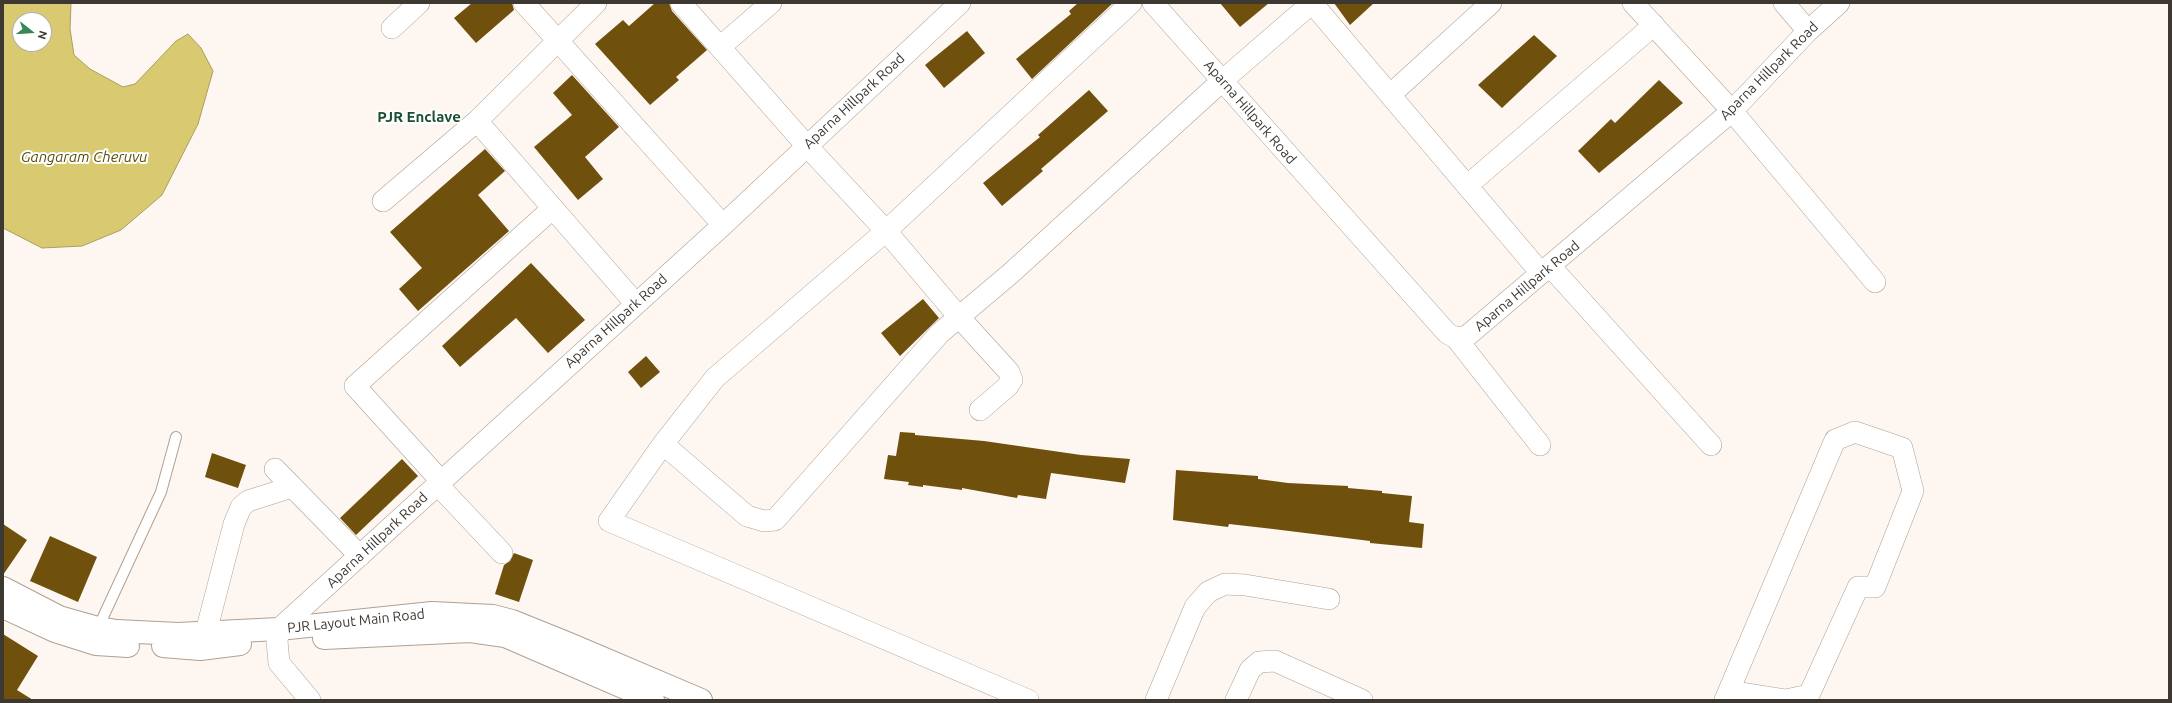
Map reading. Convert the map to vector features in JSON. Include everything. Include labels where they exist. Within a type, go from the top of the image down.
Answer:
[{"type":"street","points":[[392,28],[419,3]]},
{"type":"street","points":[[524,3],[722,225]]},
{"type":"street","points":[[383,201],[477,121],[596,3]]},
{"type":"street","points":[[681,3],[806,145],[886,231],[959,317],[1009,372],[1012,380],[1008,386],[980,410]]},
{"type":"street","points":[[720,47],[771,3]]},
{"type":"street","name":"Aparna Hillpark Road","points":[[278,635],[439,482],[722,225],[806,145],[960,3]]},
{"type":"street","points":[[1028,700],[609,521],[663,444],[715,378],[886,231],[1131,3]]},
{"type":"street","name":"Aparna Hillpark Road","points":[[1153,3],[1442,328],[1456,338],[1467,336],[1732,110],[1808,31],[1839,3]]},
{"type":"street","points":[[663,444],[747,516],[764,521],[775,520],[940,333],[1010,274],[1223,80],[1312,3],[1468,185],[1711,445]]},
{"type":"street","points":[[1390,95],[1491,3]]},
{"type":"street","points":[[1633,3],[1732,110],[1876,282]]},
{"type":"street","points":[[1784,3],[1808,31]]},
{"type":"street","points":[[1468,185],[1654,25]]},
{"type":"street","points":[[477,121],[636,304]]},
{"type":"street","points":[[502,553],[355,386],[553,208]]},
{"type":"street","points":[[1456,338],[1540,445]]},
{"type":"street","points":[[1855,432],[1902,448],[1913,490],[1875,587],[1858,587],[1810,695],[1786,700],[1727,695],[1835,440],[1855,432]]},
{"type":"street","points":[[275,470],[360,556]]},
{"type":"street","points":[[206,632],[234,524],[241,507],[248,501],[292,487]]},
{"type":"street","points":[[1156,700],[1195,607],[1208,592],[1224,584],[1245,585],[1329,599]]},
{"type":"street","name":"PJR Layout Main Road","points":[[3,588],[59,616],[98,628],[178,634],[206,632],[278,635],[372,636],[470,631],[499,635],[565,661],[653,700]]},
{"type":"street","name":"PJR Layout Main Road","points":[[3,607],[55,631],[96,644],[200,649],[278,635],[432,613],[493,616],[512,621],[569,644],[701,700]]},
{"type":"street","points":[[278,635],[279,663],[310,700]]},
{"type":"street","points":[[1236,700],[1250,670],[1259,662],[1275,661],[1362,700]]},
{"type":"lane","points":[[98,628],[162,492],[176,437]]},
{"type":"water","name":"Gangaram Cheruvu","points":[[3,3],[71,3],[70,29],[74,55],[90,69],[123,87],[135,84],[176,41],[188,34],[201,48],[213,71],[198,124],[162,195],[121,230],[82,246],[42,248],[3,228]]},
{"type":"building","points":[[472,3],[512,3],[514,10],[476,43],[454,18]]},
{"type":"building","points":[[655,3],[669,3],[672,11],[707,50],[676,77],[679,80],[650,105],[595,44],[623,20],[629,26]]},
{"type":"building","points":[[1078,3],[1113,3],[1032,79],[1016,59],[1071,14],[1069,11]]},
{"type":"building","points":[[1220,3],[1269,3],[1240,27]]},
{"type":"building","points":[[1334,3],[1374,3],[1350,25]]},
{"type":"building","points":[[967,31],[985,53],[944,88],[925,65]]},
{"type":"building","points":[[1534,35],[1557,56],[1502,108],[1478,85]]},
{"type":"building","points":[[572,75],[619,127],[585,157],[603,179],[578,200],[534,147],[572,115],[553,93]]},
{"type":"building","points":[[1659,80],[1683,103],[1599,173],[1578,151],[1611,119],[1615,123]]},
{"type":"building","points":[[1089,90],[1108,111],[1041,169],[1043,171],[1002,206],[983,183],[1040,137],[1038,135]]},
{"type":"building","points":[[485,149],[505,171],[478,195],[509,231],[418,311],[399,289],[422,268],[390,232]]},
{"type":"building","points":[[531,263],[585,320],[548,353],[516,318],[460,367],[442,346]]},
{"type":"building","points":[[923,299],[939,318],[900,356],[881,333]]},
{"type":"building","points":[[646,356],[660,372],[641,388],[628,372]]},
{"type":"building","points":[[900,432],[915,433],[915,435],[984,441],[1081,455],[1130,459],[1125,483],[1051,473],[1046,499],[1018,495],[1017,498],[962,488],[962,490],[923,485],[923,487],[908,485],[909,482],[884,479],[888,455],[896,456]]},
{"type":"building","points":[[212,453],[246,465],[238,488],[205,477]]},
{"type":"building","points":[[402,459],[418,476],[356,535],[340,518]]},
{"type":"building","points":[[1176,470],[1258,476],[1258,479],[1288,483],[1348,486],[1348,488],[1382,491],[1382,493],[1412,496],[1409,522],[1424,524],[1422,548],[1370,543],[1370,541],[1229,524],[1228,527],[1173,520]]},
{"type":"building","points":[[3,524],[27,540],[3,575]]},
{"type":"building","points":[[50,536],[97,557],[78,602],[30,581]]},
{"type":"building","points":[[514,553],[533,560],[519,602],[495,594],[504,565],[510,561]]},
{"type":"building","points":[[3,634],[38,656],[17,690],[33,700],[3,700]]},
{"type":"district","name":"PJR Enclave","points":[[419,117]]}]
